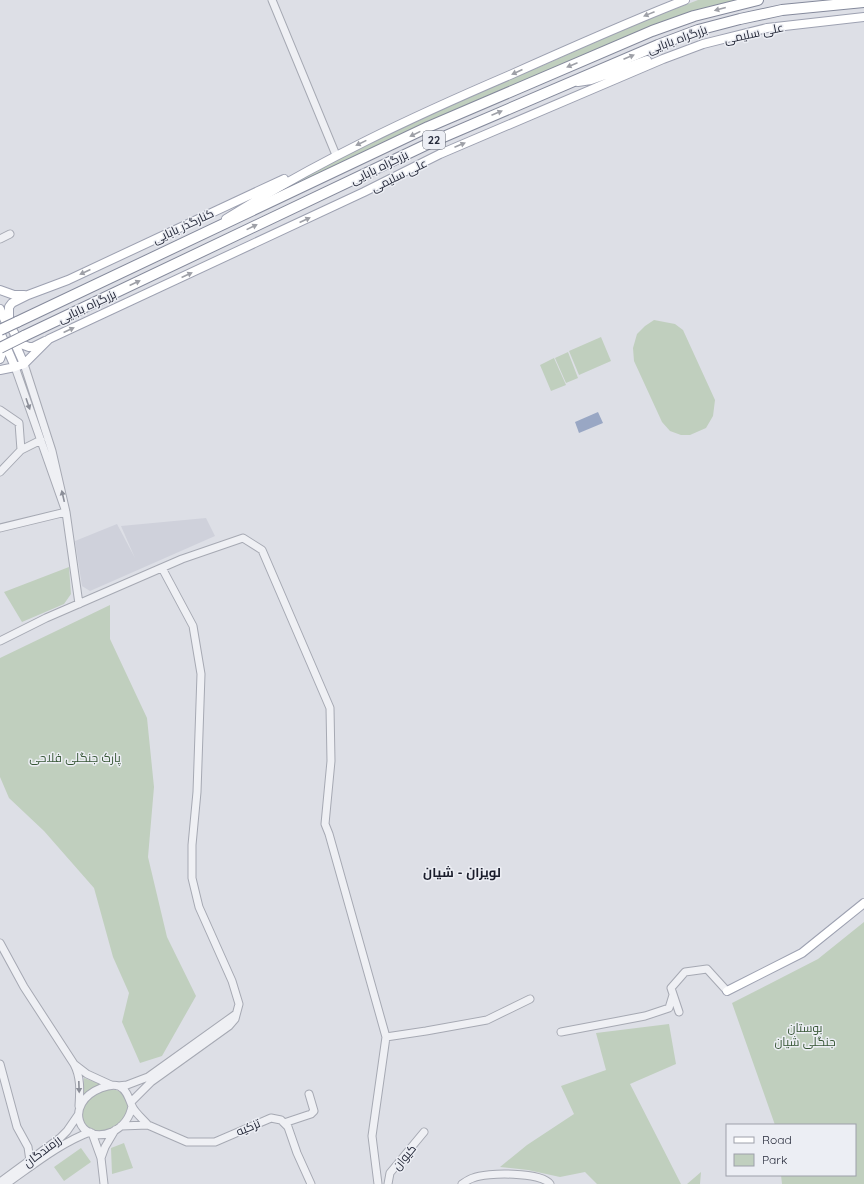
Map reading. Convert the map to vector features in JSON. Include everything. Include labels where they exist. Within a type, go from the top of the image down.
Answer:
[{"type":"highway","name":"بزرگراه بابایی","points":[[0,331],[194,240],[428,127],[652,31],[694,16],[758,0]]},
{"type":"highway","name":"بزرگراه بابایی","points":[[0,348],[434,140],[658,45],[698,30],[782,10],[864,2]]},
{"type":"main road","points":[[194,240],[241,209],[336,155],[422,113],[685,0]]},
{"type":"main road","name":"علی سلیمی","points":[[0,370],[24,364],[49,339],[364,192],[440,154],[663,59],[703,44],[767,28],[864,17]]},
{"type":"main road","points":[[560,86],[591,80],[669,53],[703,44]]},
{"type":"main road","name":"کنارگذر بابایی","points":[[28,295],[68,280],[336,155]]},
{"type":"main road","points":[[0,290],[14,296],[28,295]]},
{"type":"main road","points":[[28,295],[16,301],[9,307],[8,317],[14,331],[21,344],[29,347],[33,347],[49,339]]},
{"type":"main road","points":[[0,309],[24,364]]},
{"type":"main road","points":[[0,331],[15,367]]},
{"type":"main road","points":[[0,348],[2,353],[0,359]]},
{"type":"main road","points":[[728,991],[802,952],[864,904]]},
{"type":"street","points":[[272,0],[336,155]]},
{"type":"street","points":[[0,239],[10,234]]},
{"type":"street","points":[[24,364],[52,451],[66,512],[79,604]]},
{"type":"street","points":[[15,367],[66,512]]},
{"type":"street","points":[[0,410],[19,423],[21,450]]},
{"type":"street","points":[[0,472],[21,450],[41,440]]},
{"type":"street","points":[[0,528],[66,512]]},
{"type":"street","points":[[0,641],[46,618],[182,559],[243,538],[262,550],[330,708],[331,761],[325,824],[386,1037],[372,1136],[378,1184]]},
{"type":"street","points":[[101,1158],[105,1147],[129,1115],[132,1104],[150,1079],[236,1014],[239,1004],[234,987],[199,907],[192,878],[192,845],[197,792],[201,674],[193,626],[162,568]]},
{"type":"street","points":[[0,943],[24,987],[74,1064],[79,1080],[79,1111],[82,1126],[91,1133],[101,1158],[104,1184]]},
{"type":"street","points":[[679,1012],[671,988],[685,972],[707,969],[728,991]]},
{"type":"street","points":[[561,1032],[645,1016],[669,1008],[674,995]]},
{"type":"street","points":[[386,1037],[487,1020],[530,999]]},
{"type":"street","points":[[0,1064],[17,1127],[28,1147],[31,1163]]},
{"type":"street","points":[[74,1064],[87,1074],[126,1092],[132,1104]]},
{"type":"street","points":[[79,1111],[83,1101],[96,1090],[127,1085],[150,1079]]},
{"type":"street","points":[[309,1094],[314,1111],[311,1114],[284,1122],[288,1127],[297,1153],[311,1184]]},
{"type":"street","name":"تزکیه","points":[[132,1104],[148,1125],[187,1142],[215,1142],[271,1118],[277,1118],[284,1122]]},
{"type":"street","name":"رزمندگان","points":[[6,1184],[68,1130],[79,1111]]},
{"type":"street","name":"تزکیه","points":[[118,1128],[148,1125]]},
{"type":"street","points":[[91,1133],[105,1134],[118,1128]]},
{"type":"street","name":"کیوان","points":[[388,1184],[390,1173],[424,1132]]},
{"type":"street","name":"رزمندگان","points":[[0,1182],[31,1163],[74,1140],[91,1133]]},
{"type":"street","points":[[462,1184],[473,1177],[485,1175],[526,1174],[546,1180],[550,1184]]},
{"type":"shaded area","points":[[206,518],[215,536],[90,591],[82,586],[75,541],[117,524],[135,558],[121,526]]},
{"type":"green space","points":[[698,0],[738,0],[249,206],[318,167],[444,107],[542,66],[636,24]]},
{"type":"green space","points":[[654,320],[675,324],[683,330],[715,400],[713,416],[706,428],[690,435],[681,435],[670,431],[662,422],[634,361],[633,348],[637,334]]},
{"type":"green space","points":[[601,337],[611,361],[579,375],[569,351]]},
{"type":"green space","points":[[568,352],[578,378],[566,383],[555,358]]},
{"type":"green space","points":[[554,358],[566,385],[551,391],[540,365]]},
{"type":"green space","points":[[69,567],[71,594],[64,604],[22,622],[4,592]]},
{"type":"green space","name":"پارک جنگلی فلاحی","points":[[110,605],[110,639],[147,718],[154,787],[148,857],[167,937],[196,996],[162,1056],[140,1063],[122,1022],[129,993],[113,957],[94,888],[44,831],[9,798],[0,777],[0,658]]},
{"type":"green space","name":"بوستان جنگلی شیان","points":[[864,922],[864,1184],[782,1184],[781,1176],[856,1176],[856,1124],[775,1124],[732,1003],[818,959]]},
{"type":"green space","points":[[669,1024],[676,1064],[630,1084],[681,1184],[597,1184],[585,1172],[560,1177],[528,1170],[500,1167],[527,1145],[574,1114],[561,1086],[606,1070],[596,1033]]},
{"type":"green space","points":[[84,1078],[100,1084],[89,1090],[82,1097]]},
{"type":"green space","points":[[111,1089],[122,1093],[127,1099],[128,1107],[124,1116],[110,1129],[100,1131],[90,1129],[83,1122],[82,1118],[85,1105],[91,1098],[103,1091]]},
{"type":"green space","points":[[124,1143],[133,1168],[112,1174],[111,1148]]},
{"type":"green space","points":[[81,1148],[91,1162],[64,1181],[54,1167]]},
{"type":"green space","points":[[701,1172],[700,1184],[687,1184]]},
{"type":"water","points":[[598,412],[603,423],[579,433],[575,422]]},
{"type":"district","name":"لویزان - شیان","points":[[462,872]]}]
